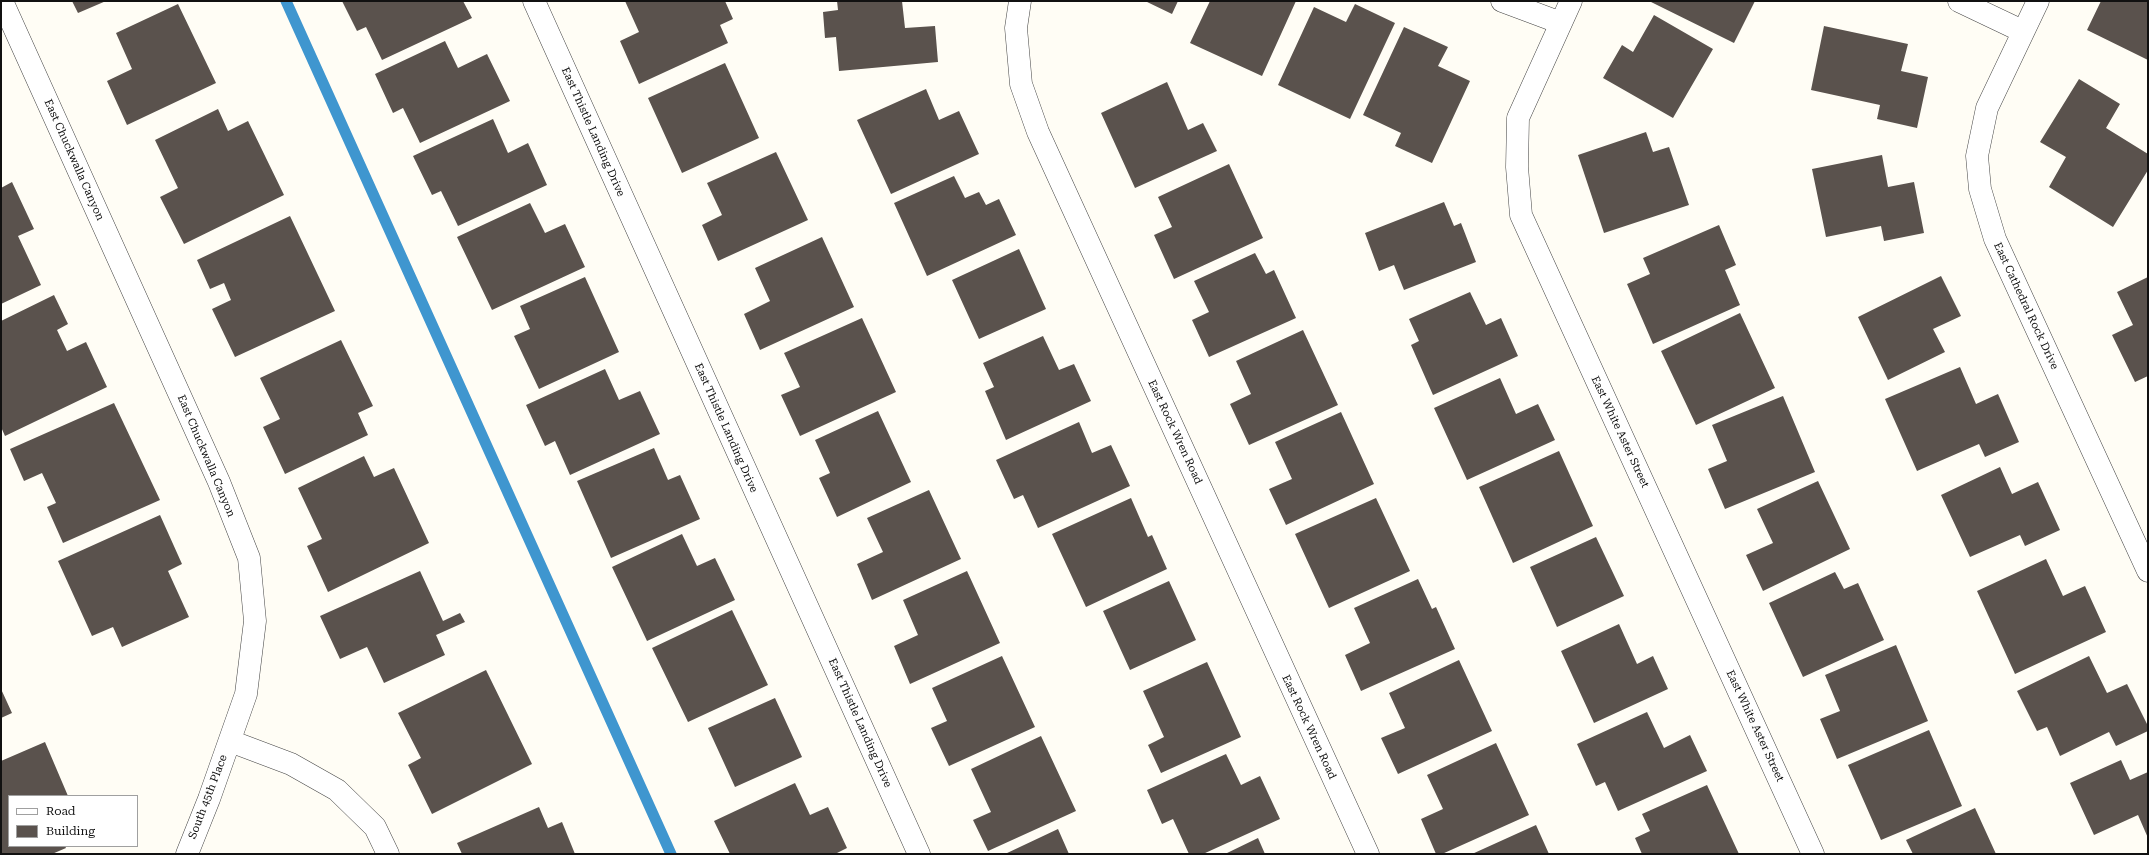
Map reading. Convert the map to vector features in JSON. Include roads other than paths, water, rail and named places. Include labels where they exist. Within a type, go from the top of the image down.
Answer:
[{"type":"street","name":"East Chuckwalla Canyon","points":[[2,1],[219,482],[249,558],[255,621],[246,694],[230,740]]},
{"type":"street","name":"East Thistle Landing Drive","points":[[534,1],[919,854]]},
{"type":"street","name":"East Rock Wren Road","points":[[1020,1],[1016,28],[1021,84],[1038,132],[1368,854]]},
{"type":"street","points":[[1502,1],[1561,23]]},
{"type":"street","name":"East White Aster Street","points":[[1571,1],[1518,118],[1517,167],[1521,215],[1814,854]]},
{"type":"street","points":[[1959,1],[2022,31]]},
{"type":"street","name":"East Cathedral Rock Drive","points":[[2038,1],[2022,31],[1987,108],[1977,156],[1980,189],[1995,239],[2148,571]]},
{"type":"street","name":"South 45th Place","points":[[187,854],[230,740]]},
{"type":"street","points":[[230,740],[291,764],[337,790],[375,827],[388,854]]},
{"type":"waterway","points":[[286,1],[671,854]]}]
